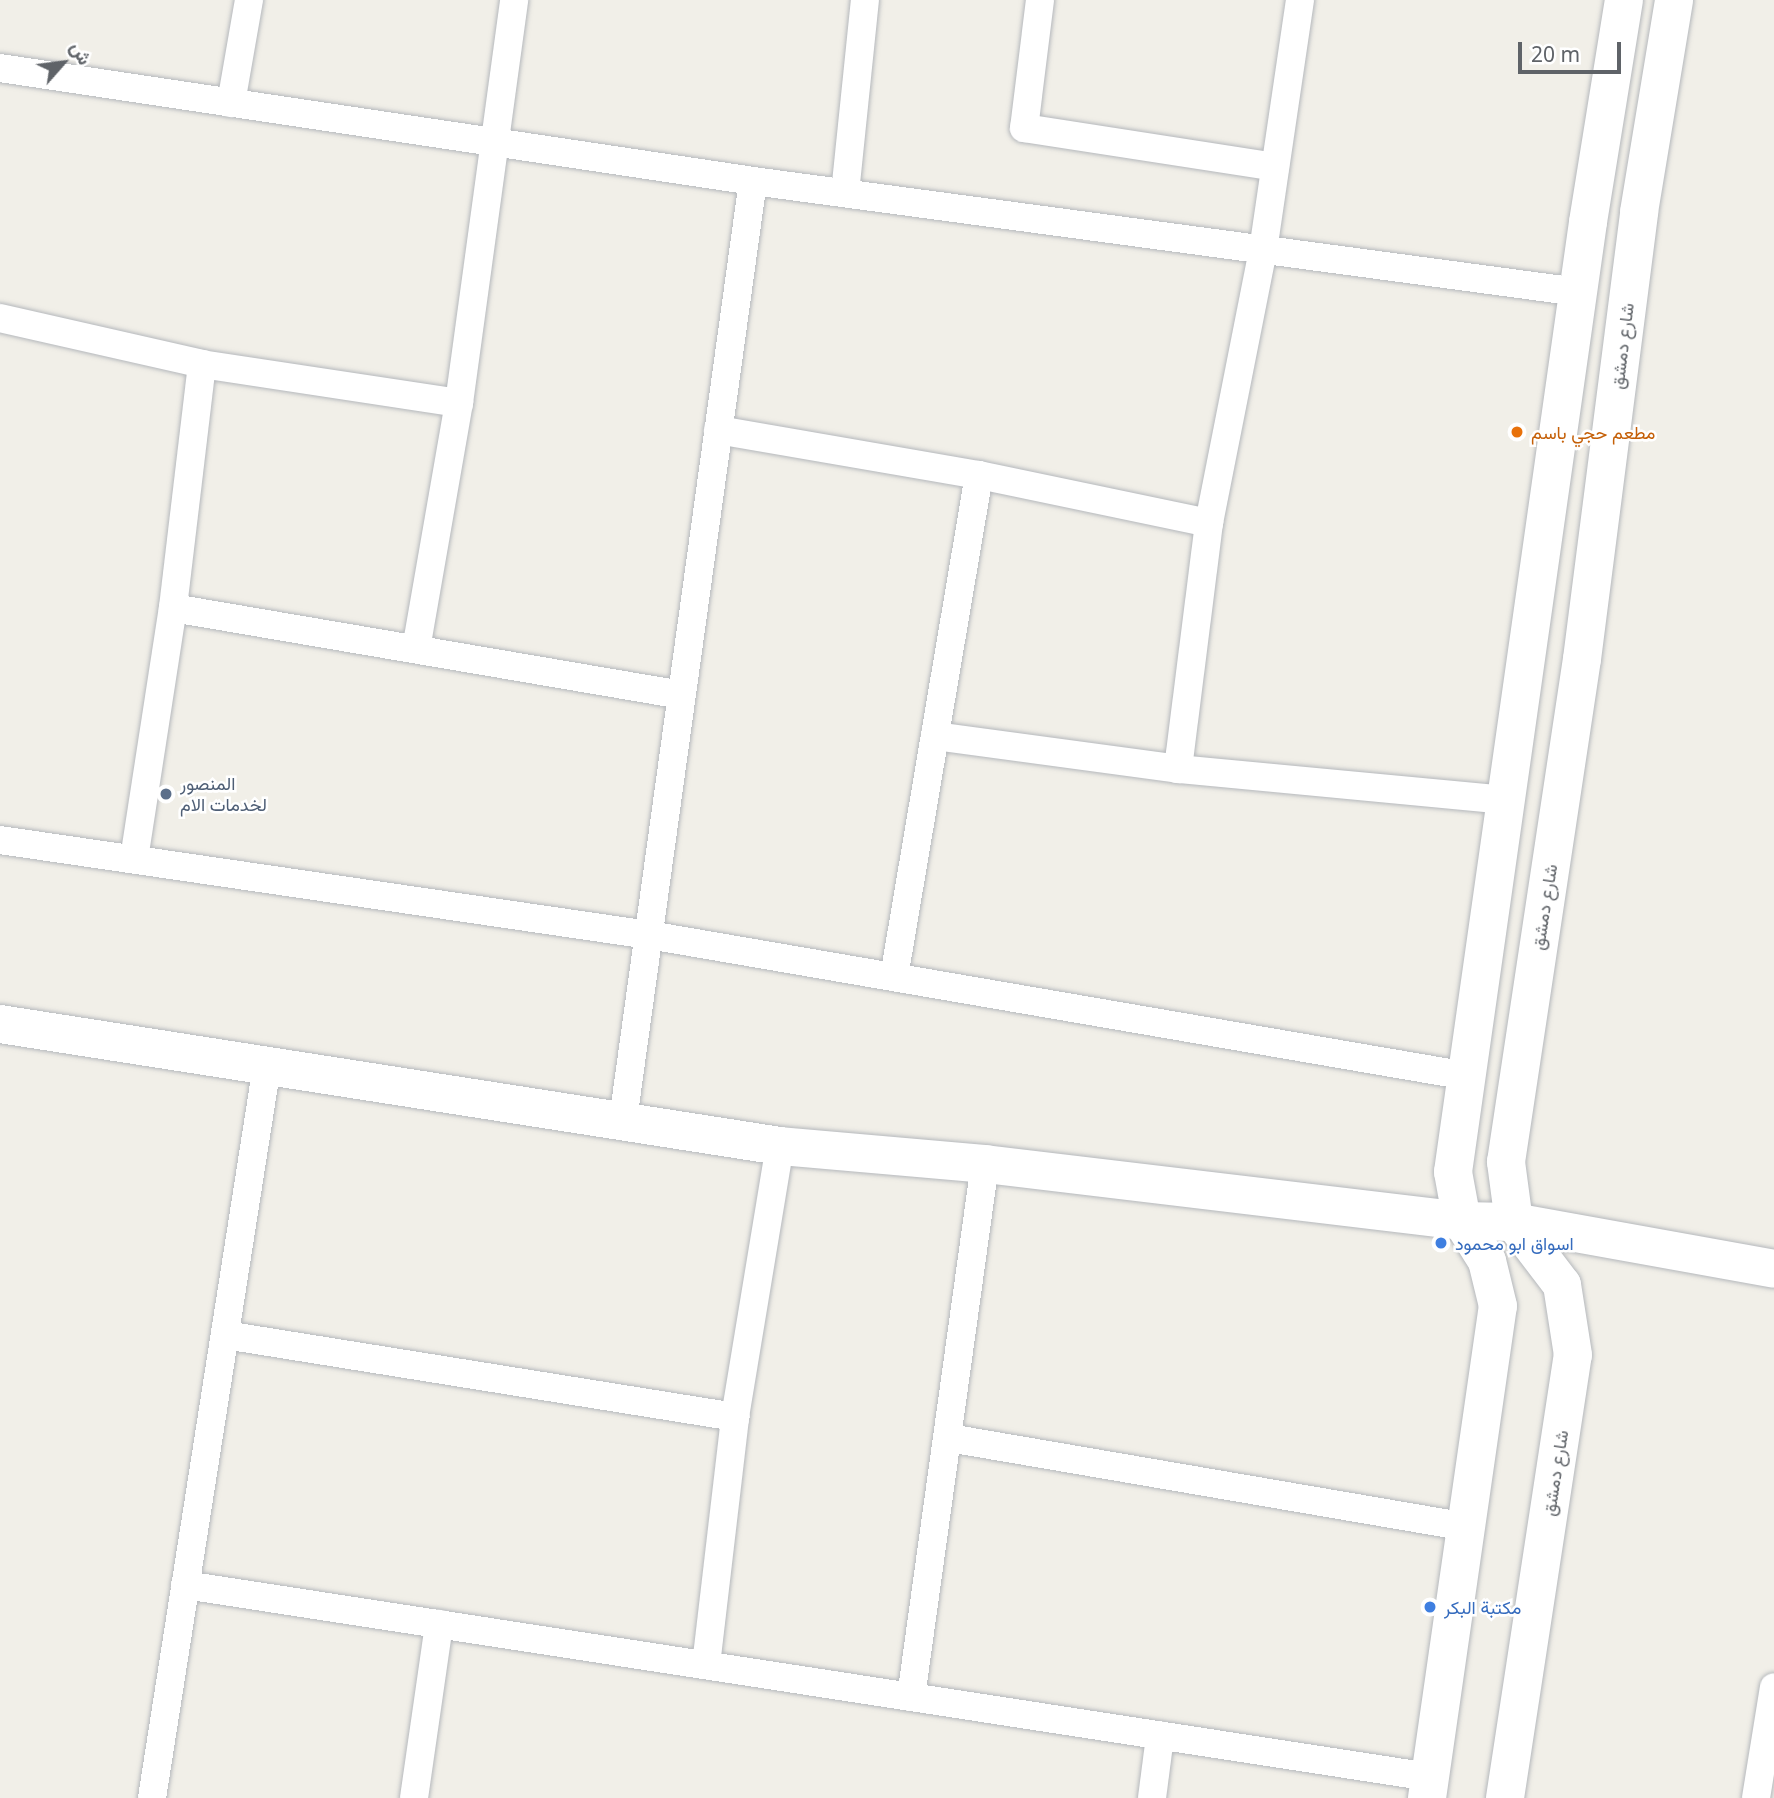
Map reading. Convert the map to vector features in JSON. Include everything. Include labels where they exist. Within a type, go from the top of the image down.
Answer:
[{"type":"main road","points":[[1428,1788],[1498,1306],[1487,1261],[1462,1221],[1453,1172],[1578,292],[1624,0]]},
{"type":"main road","name":"شارع دمشق","points":[[1511,1797],[1573,1355],[1562,1285],[1514,1222],[1506,1162],[1582,660],[1639,212],[1674,0]]},
{"type":"main road","points":[[0,1024],[780,1146],[985,1164],[1462,1221],[1514,1222],[1774,1269]]},
{"type":"street","points":[[231,103],[249,0]]},
{"type":"street","points":[[416,649],[459,403],[514,0]]},
{"type":"street","points":[[845,193],[865,0]]},
{"type":"street","points":[[1040,0],[1024,128],[1275,167]]},
{"type":"street","points":[[1178,769],[1209,523],[1263,250],[1300,0]]},
{"type":"street","points":[[0,68],[753,181],[1578,292]]},
{"type":"street","points":[[623,1120],[753,181]]},
{"type":"street","points":[[0,318],[202,364],[459,403]]},
{"type":"street","points":[[134,859],[173,608],[202,364]]},
{"type":"street","points":[[718,430],[979,475],[1209,523]]},
{"type":"street","points":[[894,977],[979,475]]},
{"type":"street","points":[[173,608],[682,695]]},
{"type":"street","points":[[935,736],[1178,769],[1506,800]]},
{"type":"street","points":[[0,840],[649,935],[1467,1076]]},
{"type":"street","points":[[152,1798],[267,1065]]},
{"type":"street","points":[[706,1665],[735,1417],[780,1146]]},
{"type":"street","points":[[911,1697],[985,1164]]},
{"type":"street","points":[[225,1335],[735,1417]]},
{"type":"street","points":[[949,1438],[1467,1527]]},
{"type":"street","points":[[185,1585],[1160,1736],[1428,1788]]},
{"type":"street","points":[[414,1798],[439,1624]]},
{"type":"street","points":[[1756,1798],[1774,1687]]},
{"type":"street","points":[[1152,1798],[1160,1736]]},
{"type":"place","name":"مطعم حجي باسم","points":[[1517,432]]},
{"type":"place","name":"المنصور لخدمات الام","points":[[166,794]]},
{"type":"place","name":"اسواق ابو محمود","points":[[1441,1243]]},
{"type":"place","name":"مكتبة البكر","points":[[1430,1607]]}]
